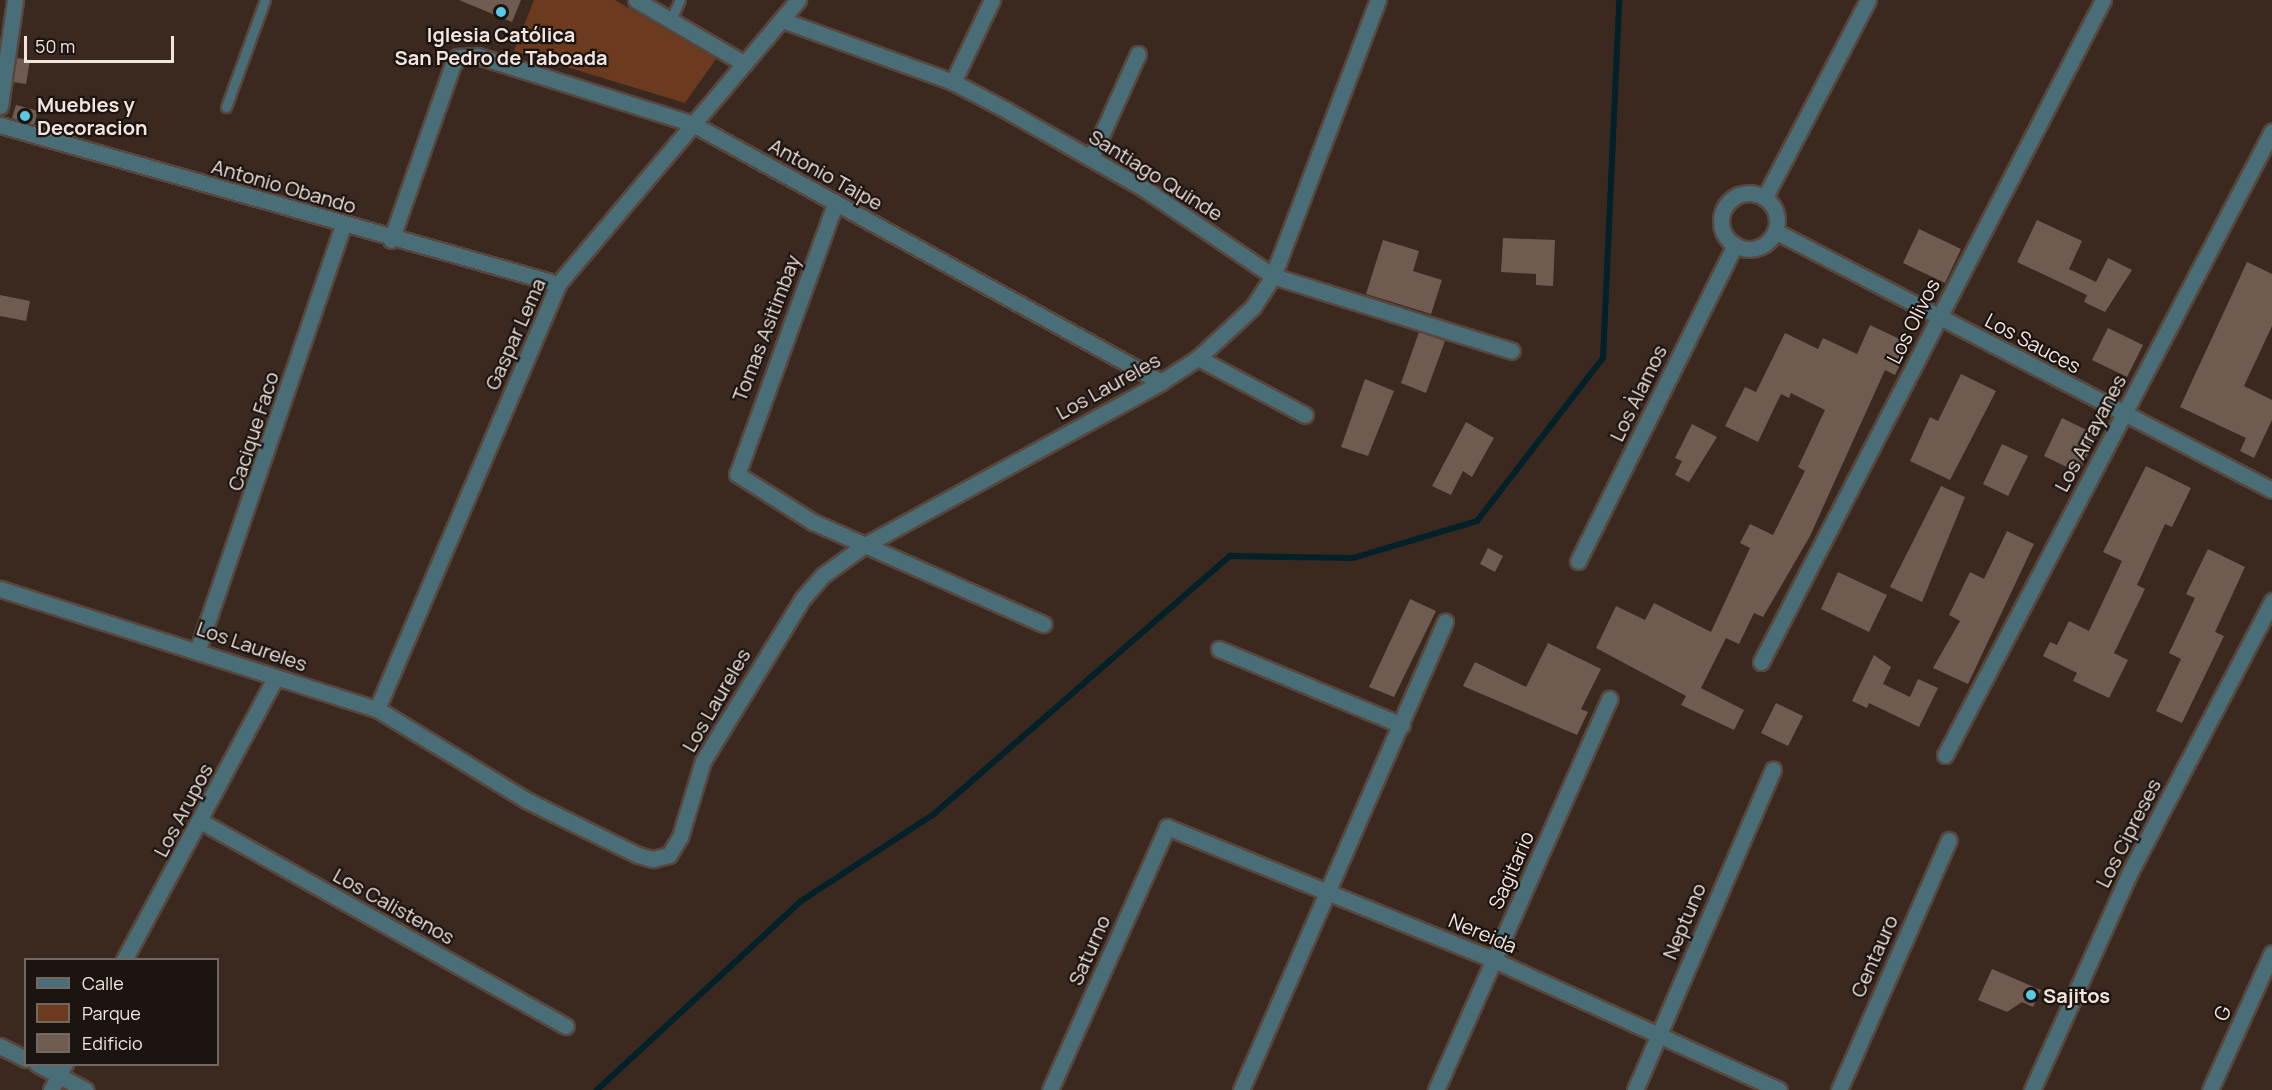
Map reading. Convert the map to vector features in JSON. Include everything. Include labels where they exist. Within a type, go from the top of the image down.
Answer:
[{"type":"street","points":[[0,106],[15,0]]},
{"type":"street","points":[[636,0],[745,64]]},
{"type":"street","name":"Gaspar Lema","points":[[377,709],[558,284],[691,123],[745,64],[798,0]]},
{"type":"street","points":[[953,82],[992,0]]},
{"type":"street","name":"Los Laureles","points":[[0,588],[198,649],[275,678],[377,709],[526,800],[638,855],[663,857],[680,837],[703,761],[803,598],[865,545],[1161,382],[1198,358],[1253,307],[1273,276],[1378,0]]},
{"type":"street","points":[[1765,197],[1868,0]]},
{"type":"street","name":"Los Olivos","points":[[1761,662],[2103,0]]},
{"type":"street","name":"Santiago Quinde","points":[[782,20],[953,82],[1091,158],[1273,276],[1512,351]]},
{"type":"street","points":[[1091,158],[1138,54]]},
{"type":"street","name":"Antonio Taipe","points":[[392,240],[453,64],[458,57],[478,56],[691,123],[834,204],[1161,382]]},
{"type":"street","name":"Antonio Obando","points":[[0,125],[392,240],[558,284]]},
{"type":"street","name":"Los Arrayanes","points":[[1945,755],[2272,131]]},
{"type":"street","points":[[1747,193],[1765,197],[1776,212],[1775,231],[1762,245],[1735,245],[1721,224],[1725,206],[1747,193]]},
{"type":"street","name":"Tomas Asitimbay","points":[[834,204],[736,467],[743,482],[865,545]]},
{"type":"street","name":"Cacique Faco","points":[[198,649],[343,225]]},
{"type":"street","name":"Los Sauces","points":[[1775,231],[2123,415],[2272,490]]},
{"type":"street","name":"Los Àlamos","points":[[1578,561],[1735,245]]},
{"type":"street","points":[[1198,358],[1305,415]]},
{"type":"street","points":[[865,545],[1043,624]]},
{"type":"street","name":"Los Cipreses","points":[[2032,1090],[2131,870],[2272,601]]},
{"type":"street","points":[[1241,1090],[1402,726],[1445,622]]},
{"type":"street","points":[[1219,649],[1402,726]]},
{"type":"street","name":"Los Arupos","points":[[125,958],[202,822],[275,678]]},
{"type":"street","name":"Sagitario","points":[[1436,1090],[1609,699]]},
{"type":"street","name":"Neptuno","points":[[1635,1090],[1773,769]]},
{"type":"street","name":"Los Calistenos","points":[[202,822],[566,1026]]},
{"type":"street","name":"Nereida","points":[[1167,827],[1330,891],[1494,960],[1659,1033],[1779,1090]]},
{"type":"street","name":"Saturno","points":[[1050,1090],[1167,827]]},
{"type":"street","name":"Centauro","points":[[1839,1090],[1949,840]]},
{"type":"street","name":"G","points":[[2210,1090],[2272,953]]},
{"type":"street","points":[[0,1046],[24,1058]]},
{"type":"street","points":[[42,1066],[62,1070],[86,1090]]},
{"type":"street","points":[[51,1090],[62,1070]]},
{"type":"lane","points":[[226,107],[265,0]]},
{"type":"lane","points":[[671,19],[680,0]]},
{"type":"green space","points":[[534,0],[615,0],[716,59],[685,103],[514,51]]},
{"type":"building","name":"Iglesia Católica San Pedro de Taboada","points":[[459,0],[521,0],[512,22]]},
{"type":"building","points":[[17,58],[30,60],[26,84],[13,82]]},
{"type":"building","name":"Muebles y Decoracion","points":[[16,105],[38,111],[34,125],[12,118]]},
{"type":"building","points":[[2037,220],[2082,241],[2069,269],[2096,282],[2108,258],[2132,270],[2105,312],[2084,302],[2087,295],[2017,262]]},
{"type":"building","points":[[1919,229],[1961,249],[1945,283],[1903,263]]},
{"type":"building","points":[[1503,238],[1555,240],[1553,286],[1536,285],[1536,274],[1501,272]]},
{"type":"building","points":[[1383,240],[1419,251],[1413,271],[1442,280],[1431,314],[1366,294]]},
{"type":"building","points":[[2247,262],[2272,274],[2272,326],[2244,386],[2272,400],[2272,420],[2254,458],[2240,451],[2246,438],[2180,407]]},
{"type":"building","points":[[0,295],[30,301],[26,321],[0,316]]},
{"type":"building","points":[[1870,325],[1910,344],[1895,375],[1885,370],[1810,536],[1763,617],[1754,613],[1739,644],[1726,638],[1701,688],[1744,710],[1734,730],[1681,705],[1686,696],[1596,648],[1616,606],[1645,620],[1654,603],[1711,632],[1750,548],[1740,543],[1750,524],[1773,535],[1805,471],[1798,467],[1825,410],[1791,393],[1789,398],[1781,394],[1758,442],[1725,426],[1745,387],[1756,392],[1785,333],[1818,349],[1823,338],[1857,354]]},
{"type":"building","points":[[2108,328],[2143,345],[2127,377],[2092,360]]},
{"type":"building","points":[[1419,332],[1445,341],[1426,393],[1401,383]]},
{"type":"building","points":[[1961,374],[1996,391],[1950,480],[1910,461],[1930,417],[1938,421]]},
{"type":"building","points":[[1365,379],[1394,391],[1368,456],[1341,447]]},
{"type":"building","points":[[2062,418],[2097,435],[2079,473],[2044,456]]},
{"type":"building","points":[[1466,422],[1494,438],[1472,477],[1463,471],[1451,495],[1432,486]]},
{"type":"building","points":[[1692,424],[1717,437],[1689,482],[1675,475],[1682,461],[1675,458]]},
{"type":"building","points":[[2002,444],[2028,456],[2008,496],[1983,484]]},
{"type":"building","points":[[2146,466],[2191,488],[2172,527],[2165,524],[2137,585],[2145,589],[2114,653],[2128,660],[2109,698],[2073,681],[2077,673],[2043,656],[2050,642],[2057,645],[2069,621],[2089,631],[2122,561],[2103,552]]},
{"type":"building","points":[[1941,486],[1965,497],[1922,602],[1890,587]]},
{"type":"building","points":[[2007,531],[2034,544],[1968,684],[1933,668],[1960,621],[1949,615],[1970,572],[1984,579]]},
{"type":"building","points":[[1488,548],[1503,556],[1495,572],[1480,564]]},
{"type":"building","points":[[2208,549],[2245,567],[2215,632],[2224,636],[2182,723],[2156,711],[2181,659],[2169,653],[2195,598],[2186,594]]},
{"type":"building","points":[[1838,572],[1887,595],[1869,632],[1821,609]]},
{"type":"building","points":[[1410,599],[1436,611],[1394,697],[1369,687]]},
{"type":"building","points":[[1548,643],[1601,669],[1581,709],[1588,712],[1577,735],[1463,686],[1475,662],[1526,687]]},
{"type":"building","points":[[1874,655],[1891,667],[1883,684],[1910,697],[1918,679],[1938,688],[1919,727],[1869,703],[1867,708],[1852,701]]},
{"type":"building","points":[[1776,703],[1803,716],[1788,746],[1761,733]]},
{"type":"building","points":[[1992,969],[2041,990],[2033,1007],[2022,1002],[2007,1012],[1978,1000]]},
{"type":"waterway","points":[[597,1090],[801,901],[934,814],[1230,556],[1353,558],[1477,521],[1603,358],[1619,0]]},
{"type":"place","name":"Iglesia Católica San Pedro de Taboada","points":[[501,12]]},
{"type":"place","name":"Muebles y Decoracion","points":[[25,116]]},
{"type":"place","name":"Sajitos","points":[[2031,995]]}]
